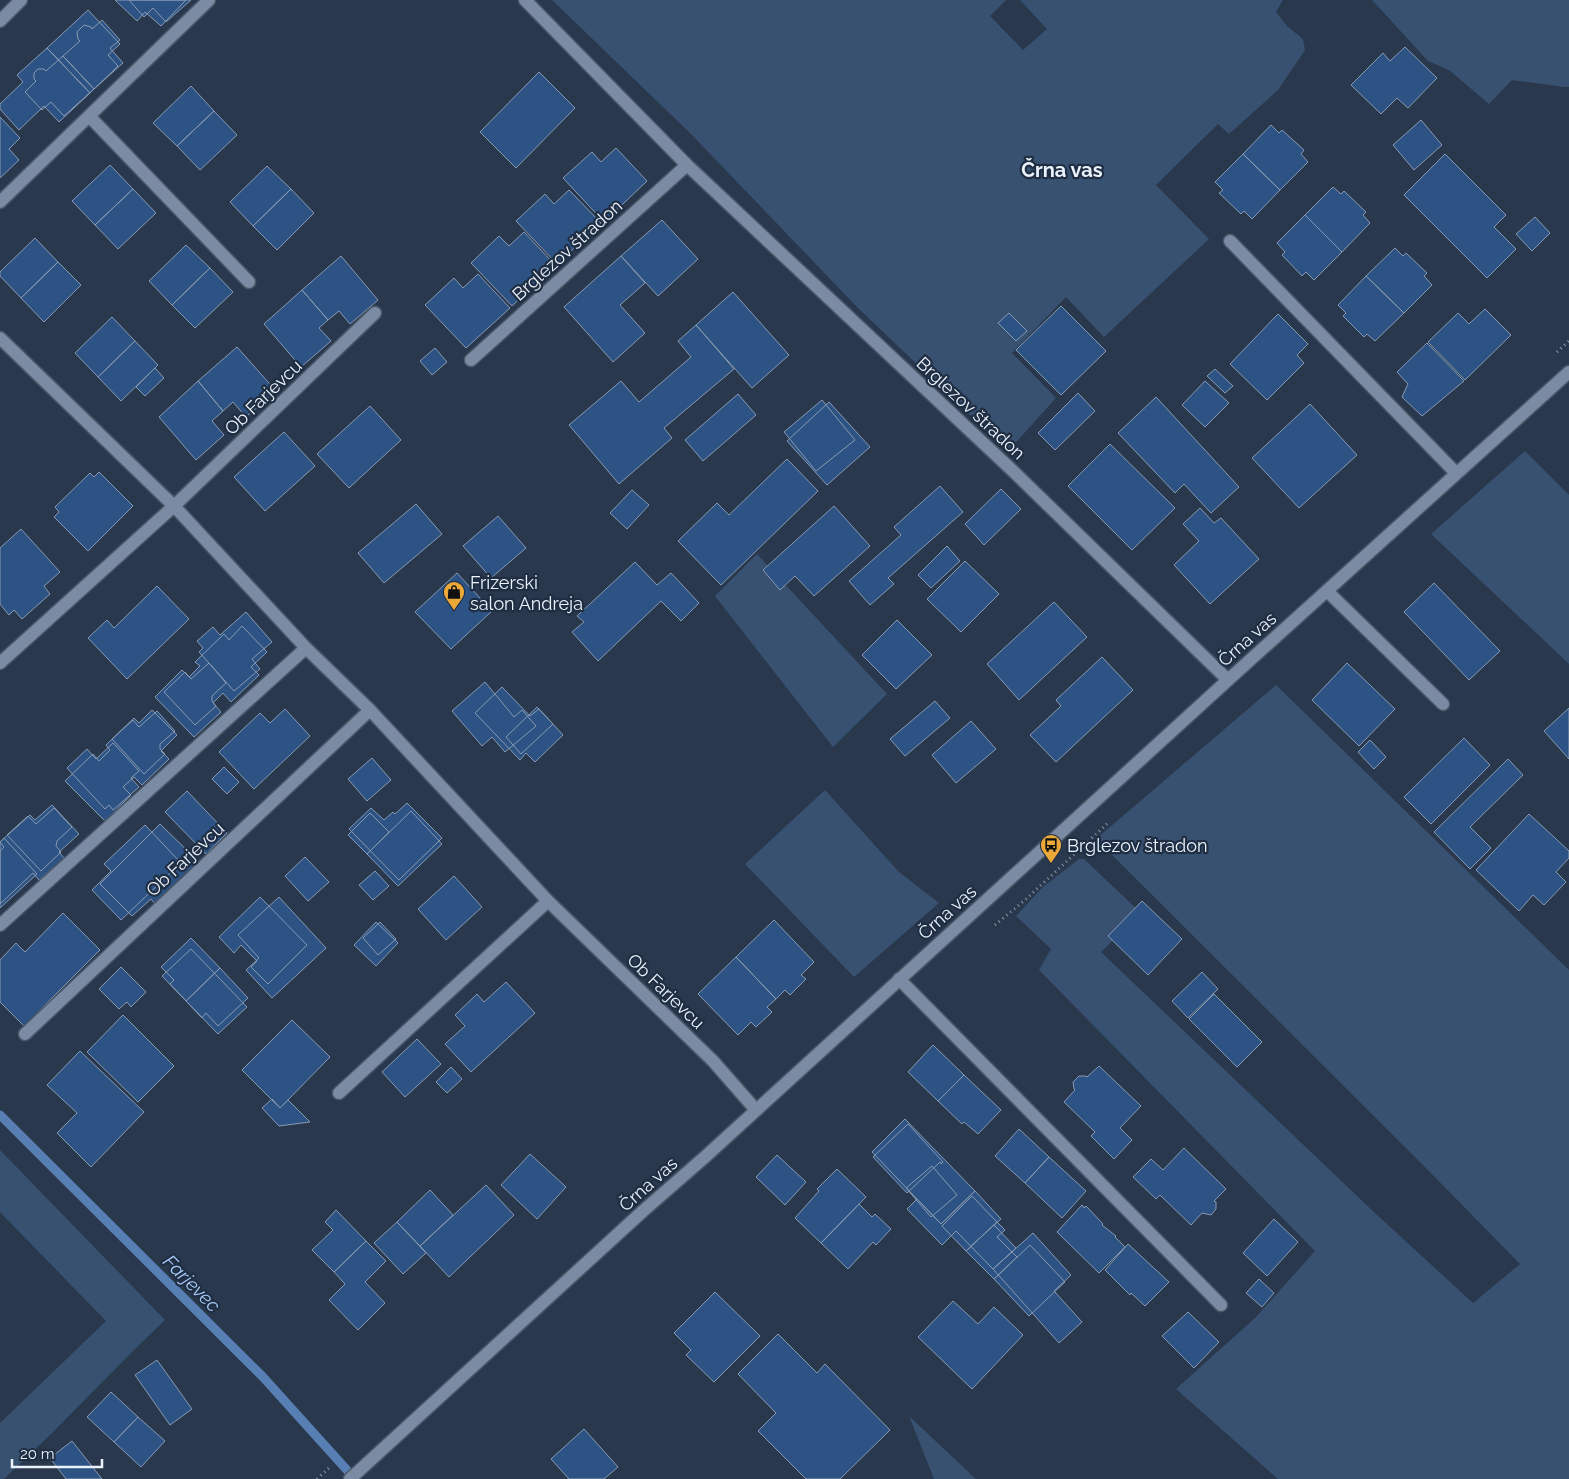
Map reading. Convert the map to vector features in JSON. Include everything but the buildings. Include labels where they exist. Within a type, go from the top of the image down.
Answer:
[{"type":"street","points":[[0,21],[21,0]]},
{"type":"street","points":[[0,202],[209,0]]},
{"type":"street","name":"Brglezov štradon","points":[[525,0],[687,165],[1015,473],[1228,680]]},
{"type":"street","points":[[89,116],[249,282]]},
{"type":"street","name":"Brglezov štradon","points":[[470,360],[687,165]]},
{"type":"street","points":[[1230,241],[1456,473]]},
{"type":"street","name":"Ob Farjevcu","points":[[0,663],[174,506],[375,313]]},
{"type":"street","name":"Ob Farjevcu","points":[[0,338],[174,506],[306,648],[370,710],[548,901],[713,1061],[756,1110]]},
{"type":"street","name":"Črna vas","points":[[350,1479],[1569,372]]},
{"type":"street","points":[[1327,591],[1443,704]]},
{"type":"street","points":[[0,925],[306,648]]},
{"type":"street","name":"Ob Farjevcu","points":[[25,1034],[370,710]]},
{"type":"street","points":[[340,1094],[548,901]]},
{"type":"street","points":[[899,979],[1221,1305]]},
{"type":"shaded area","points":[[552,0],[1006,0],[990,16],[1023,50],[1047,29],[1020,0],[1283,0],[1276,12],[1287,26],[1303,39],[1305,50],[1278,90],[1229,134],[1218,124],[1156,185],[1209,239],[1104,337],[1066,297],[1012,353],[1056,398],[1008,451],[858,308],[690,133]]},
{"type":"shaded area","points":[[1372,0],[1569,0],[1569,87],[1512,80],[1489,104],[1449,70],[1428,61]]},
{"type":"shaded area","points":[[1525,451],[1569,495],[1569,664],[1431,534]]},
{"type":"shaded area","points":[[757,554],[887,694],[833,747],[715,596]]},
{"type":"shaded area","points":[[1276,685],[1569,970],[1569,1479],[1278,1479],[1176,1389],[1255,1318],[1315,1251],[1039,970],[1051,949],[1016,916],[1043,887],[1079,859],[1084,859],[1141,913],[1101,952],[1376,1214],[1473,1303],[1520,1264],[1096,839]]},
{"type":"shaded area","points":[[825,790],[899,872],[939,903],[854,977],[745,864]]},
{"type":"shaded area","points":[[0,1150],[165,1320],[4,1479],[0,1479],[0,1423],[106,1321],[0,1212]]},
{"type":"shaded area","points":[[909,1416],[976,1479],[934,1479]]},
{"type":"waterway","name":"Farjevec","points":[[0,1115],[263,1377],[355,1479]]},
{"type":"place","name":"Frizerski salon Andreja","points":[[454,611]]},
{"type":"place","name":"Brglezov štradon","points":[[1051,864]]},
{"type":"district","name":"Črna vas","points":[[1062,170]]}]
